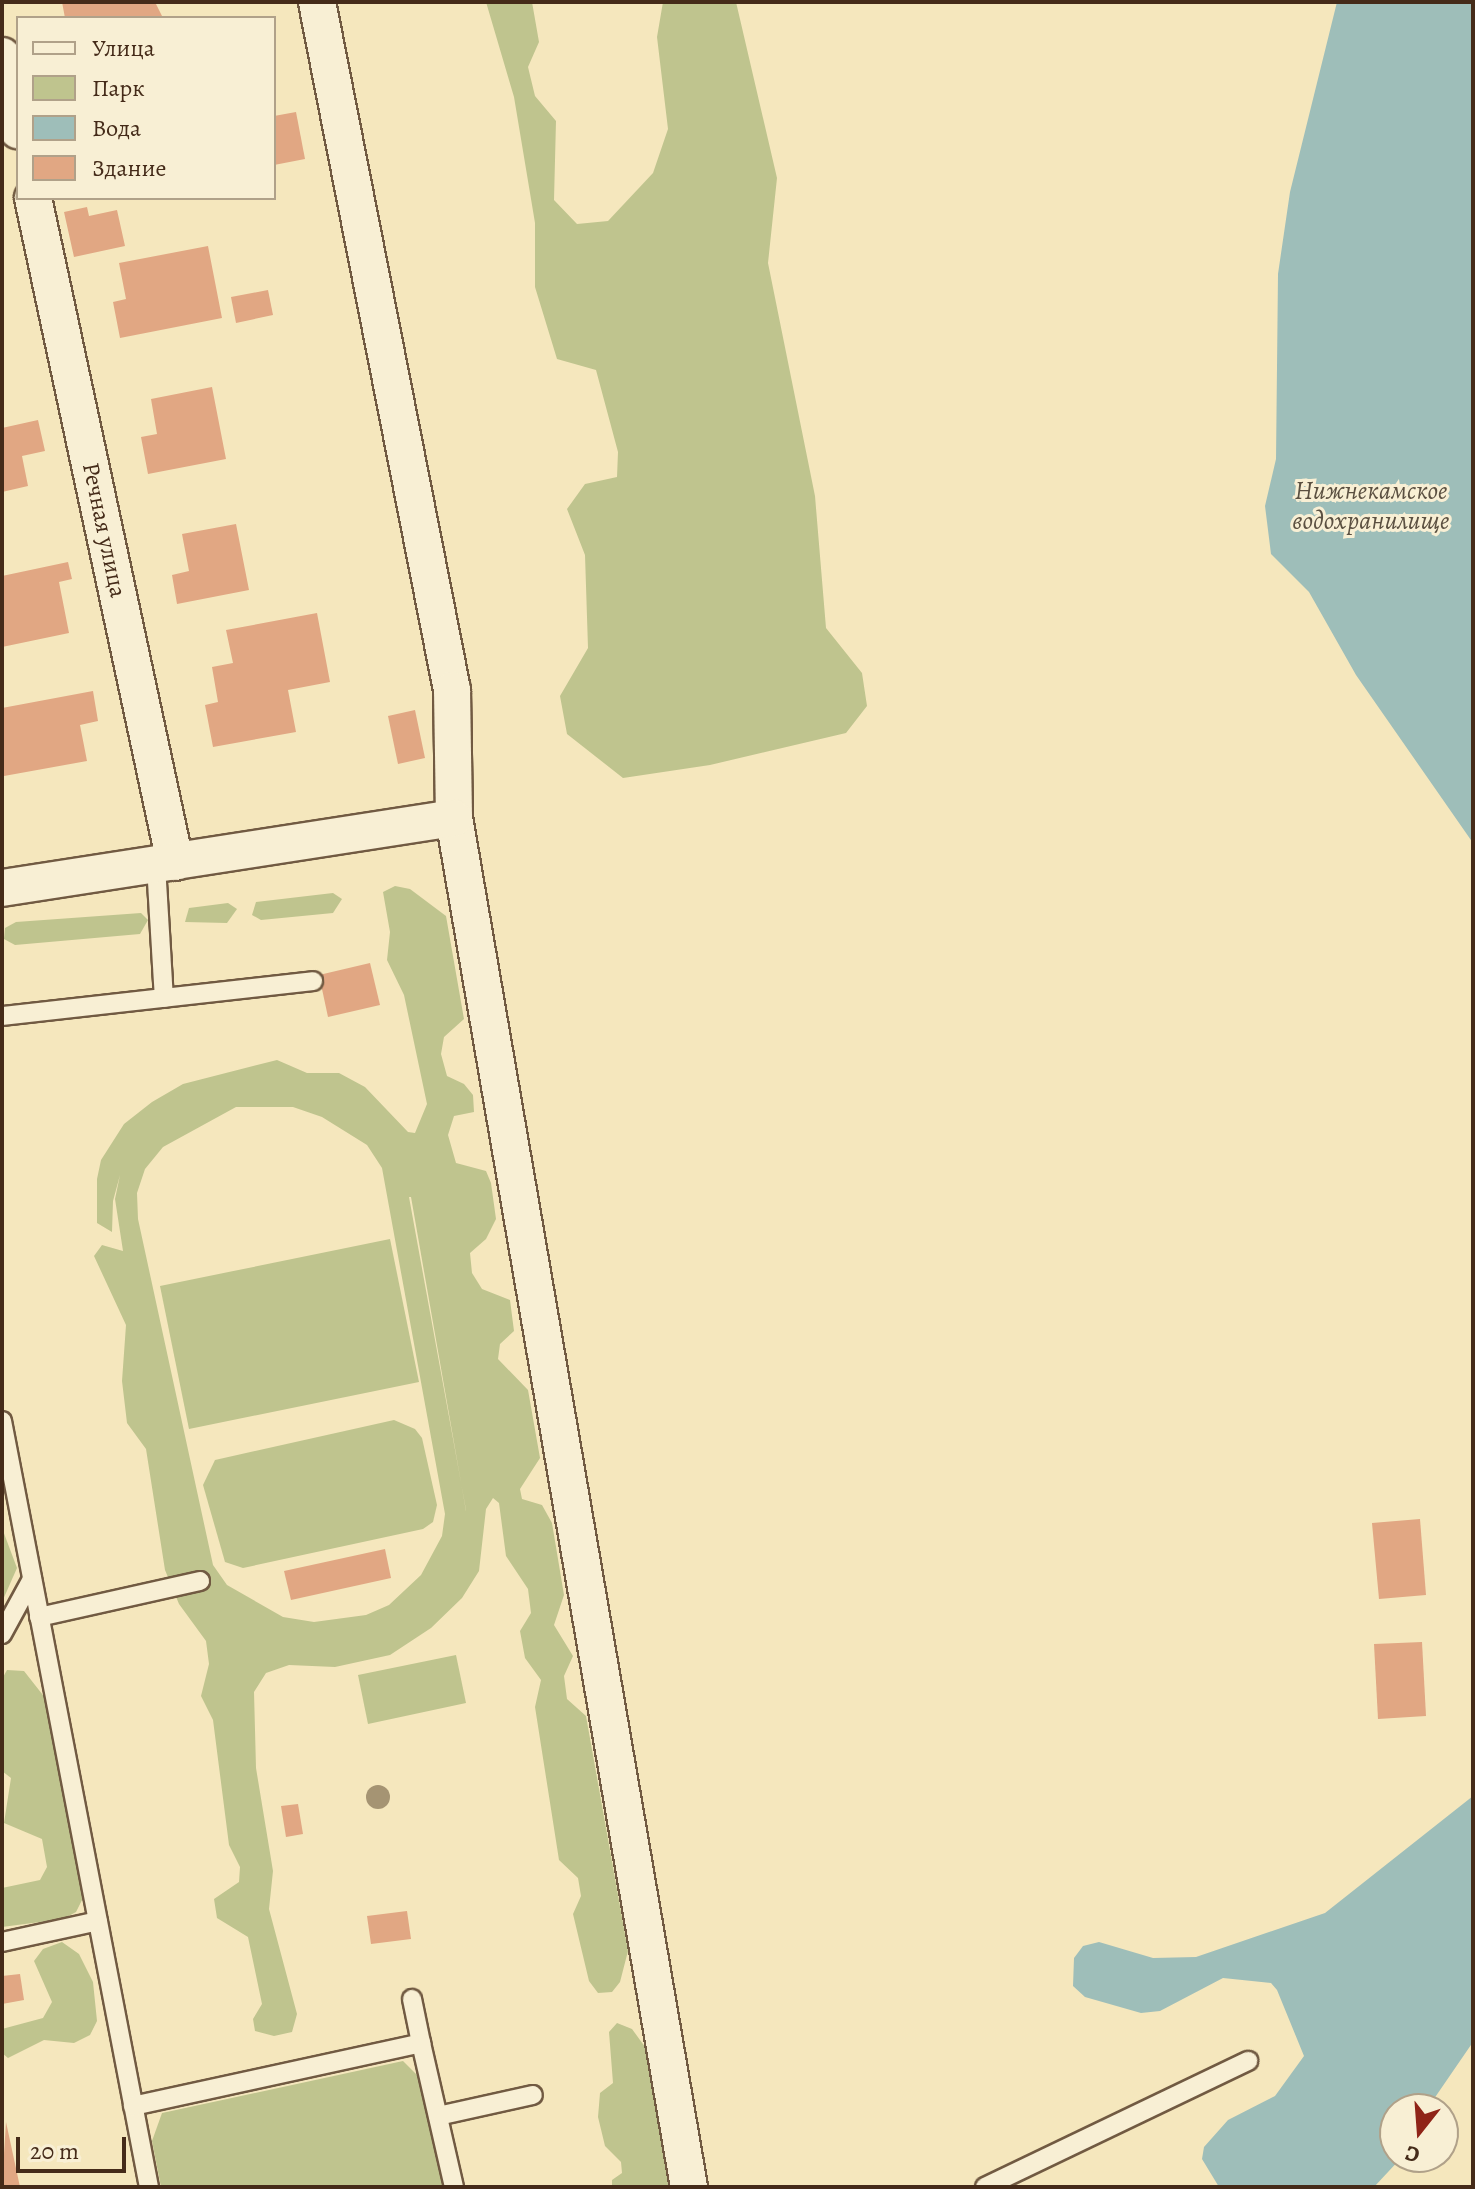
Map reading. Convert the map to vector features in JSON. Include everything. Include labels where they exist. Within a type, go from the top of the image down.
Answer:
[{"type":"street","points":[[317,2],[452,690],[454,818],[689,2187]]},
{"type":"street","points":[[2,56],[16,121]]},
{"type":"street","name":"Речная улица","points":[[33,200],[165,864]]},
{"type":"street","points":[[2,888],[454,818]]},
{"type":"lane","points":[[164,998],[165,864]]},
{"type":"lane","points":[[2,1016],[313,981]]},
{"type":"lane","points":[[2,1421],[149,2187]]},
{"type":"lane","points":[[2,1634],[32,1579]]},
{"type":"lane","points":[[39,1617],[200,1581]]},
{"type":"lane","points":[[2,1942],[98,1921]]},
{"type":"lane","points":[[412,1999],[454,2187]]},
{"type":"lane","points":[[133,2106],[421,2043]]},
{"type":"lane","points":[[985,2187],[1248,2061]]},
{"type":"lane","points":[[438,2116],[533,2095]]},
{"type":"green space","points":[[486,2],[532,2],[539,42],[528,67],[535,96],[556,121],[554,200],[577,224],[608,221],[653,173],[668,129],[657,37],[663,2],[736,2],[777,178],[768,263],[815,496],[826,628],[862,673],[867,706],[846,733],[710,765],[623,778],[567,734],[560,696],[588,648],[585,555],[567,509],[585,484],[617,477],[618,452],[596,370],[557,359],[535,287],[535,223],[514,97]]},
{"type":"green space","points":[[395,886],[410,889],[446,916],[464,1019],[444,1037],[441,1054],[447,1076],[464,1084],[473,1095],[474,1112],[454,1116],[448,1135],[456,1163],[486,1171],[491,1183],[496,1219],[486,1239],[470,1253],[472,1273],[482,1289],[510,1300],[514,1331],[500,1344],[498,1359],[528,1390],[540,1458],[520,1489],[522,1499],[542,1505],[552,1523],[564,1595],[554,1625],[573,1656],[564,1676],[567,1699],[586,1716],[628,1951],[620,1982],[612,1992],[598,1993],[589,1981],[573,1914],[581,1896],[578,1878],[559,1860],[535,1707],[541,1680],[525,1658],[520,1631],[531,1613],[528,1589],[506,1556],[499,1503],[493,1498],[486,1509],[479,1571],[462,1598],[431,1628],[390,1655],[335,1667],[289,1665],[266,1673],[254,1692],[256,1768],[273,1871],[269,1909],[297,2014],[292,2032],[274,2036],[255,2031],[253,2019],[262,2004],[248,1937],[217,1918],[214,1899],[239,1882],[240,1867],[229,1845],[213,1720],[201,1696],[209,1664],[206,1641],[179,1604],[165,1570],[146,1449],[127,1423],[122,1381],[126,1325],[94,1256],[102,1245],[123,1251],[115,1199],[120,1175],[113,1201],[112,1232],[97,1223],[97,1179],[101,1160],[124,1124],[152,1102],[183,1084],[277,1060],[307,1073],[339,1073],[365,1087],[408,1132],[415,1133],[427,1104],[404,995],[387,960],[390,932],[383,892]],"holes":[[[236,1107],[293,1107],[322,1117],[367,1145],[382,1168],[445,1514],[442,1536],[421,1575],[389,1605],[366,1615],[314,1622],[283,1617],[227,1585],[213,1565],[138,1219],[137,1193],[145,1169],[163,1147]],[[409,1197],[411,1197],[461,1485]]]},
{"type":"green space","points":[[333,893],[342,899],[333,913],[261,920],[252,915],[256,902]]},
{"type":"green space","points":[[228,903],[237,909],[227,923],[185,922],[189,908]]},
{"type":"green space","points":[[141,913],[148,920],[140,934],[15,945],[4,939],[5,928],[16,922]]},
{"type":"green space","points":[[390,1239],[419,1382],[189,1429],[160,1286]]},
{"type":"green space","points":[[394,1420],[415,1429],[422,1438],[437,1505],[433,1522],[423,1529],[243,1568],[225,1562],[203,1485],[215,1460]]},
{"type":"green space","points":[[2,1528],[17,1568],[2,1602]]},
{"type":"green space","points":[[456,1655],[466,1703],[368,1724],[358,1675]]},
{"type":"green space","points":[[7,1670],[24,1671],[46,1699],[83,1898],[76,1912],[63,1919],[2,1927],[2,1888],[40,1880],[47,1867],[42,1839],[4,1823],[11,1778],[2,1771],[2,1679]]},
{"type":"green space","points":[[62,1942],[79,1954],[93,1982],[97,2021],[90,2035],[74,2043],[44,2040],[8,2058],[2,2053],[2,2029],[43,2018],[52,2002],[34,1961],[43,1949]]},
{"type":"green space","points":[[617,2023],[632,2029],[648,2051],[671,2187],[612,2187],[612,2180],[622,2173],[621,2162],[605,2146],[598,2117],[600,2093],[613,2083],[609,2032]]},
{"type":"green space","points":[[403,2061],[420,2078],[444,2187],[161,2187],[152,2141],[162,2113]]},
{"type":"water","name":"Нижнекамское водохранилище","points":[[1337,2],[1473,2],[1473,843],[1356,675],[1309,592],[1271,554],[1265,506],[1276,459],[1278,274],[1290,192]]},
{"type":"water","points":[[1473,1796],[1473,2042],[1438,2093],[1379,2093],[1379,2173],[1387,2173],[1374,2187],[1219,2187],[1202,2159],[1204,2147],[1228,2120],[1275,2096],[1304,2056],[1277,1990],[1271,1983],[1223,1978],[1160,2011],[1141,2013],[1085,1997],[1073,1986],[1074,1958],[1083,1946],[1099,1942],[1153,1958],[1196,1957],[1325,1913]]},
{"type":"building","points":[[62,2],[155,2],[162,16],[65,16]]},
{"type":"building","points":[[296,112],[305,159],[276,165],[276,116]]},
{"type":"building","points":[[87,207],[89,216],[117,210],[125,246],[74,257],[64,212]]},
{"type":"building","points":[[208,246],[222,318],[120,338],[113,302],[126,299],[119,263]]},
{"type":"building","points":[[268,290],[273,315],[236,323],[231,297]]},
{"type":"building","points":[[212,387],[226,459],[148,474],[141,437],[157,434],[151,399]]},
{"type":"building","points":[[38,420],[45,451],[22,456],[28,486],[2,492],[2,428]]},
{"type":"building","points":[[236,524],[249,590],[177,604],[172,575],[189,571],[182,534]]},
{"type":"building","points":[[68,562],[72,579],[59,582],[69,633],[2,647],[2,576]]},
{"type":"building","points":[[317,613],[330,682],[288,690],[296,732],[213,747],[205,705],[218,702],[212,667],[233,663],[226,630]]},
{"type":"building","points":[[93,691],[98,721],[80,725],[87,761],[4,776],[2,708]]},
{"type":"building","points":[[415,710],[425,758],[398,764],[388,716]]},
{"type":"building","points":[[370,963],[380,1005],[328,1017],[319,975]]},
{"type":"building","points":[[1420,1519],[1426,1595],[1379,1599],[1372,1523]]},
{"type":"building","points":[[385,1549],[391,1578],[291,1600],[284,1571]]},
{"type":"building","points":[[1422,1642],[1426,1716],[1378,1719],[1374,1644]]},
{"type":"building","points":[[298,1804],[303,1834],[286,1837],[281,1806]]},
{"type":"building","points":[[407,1911],[411,1939],[371,1944],[367,1916]]},
{"type":"building","points":[[20,1974],[24,2000],[2,2004],[2,1976]]},
{"type":"building","points":[[6,2122],[20,2187],[2,2187]]}]
